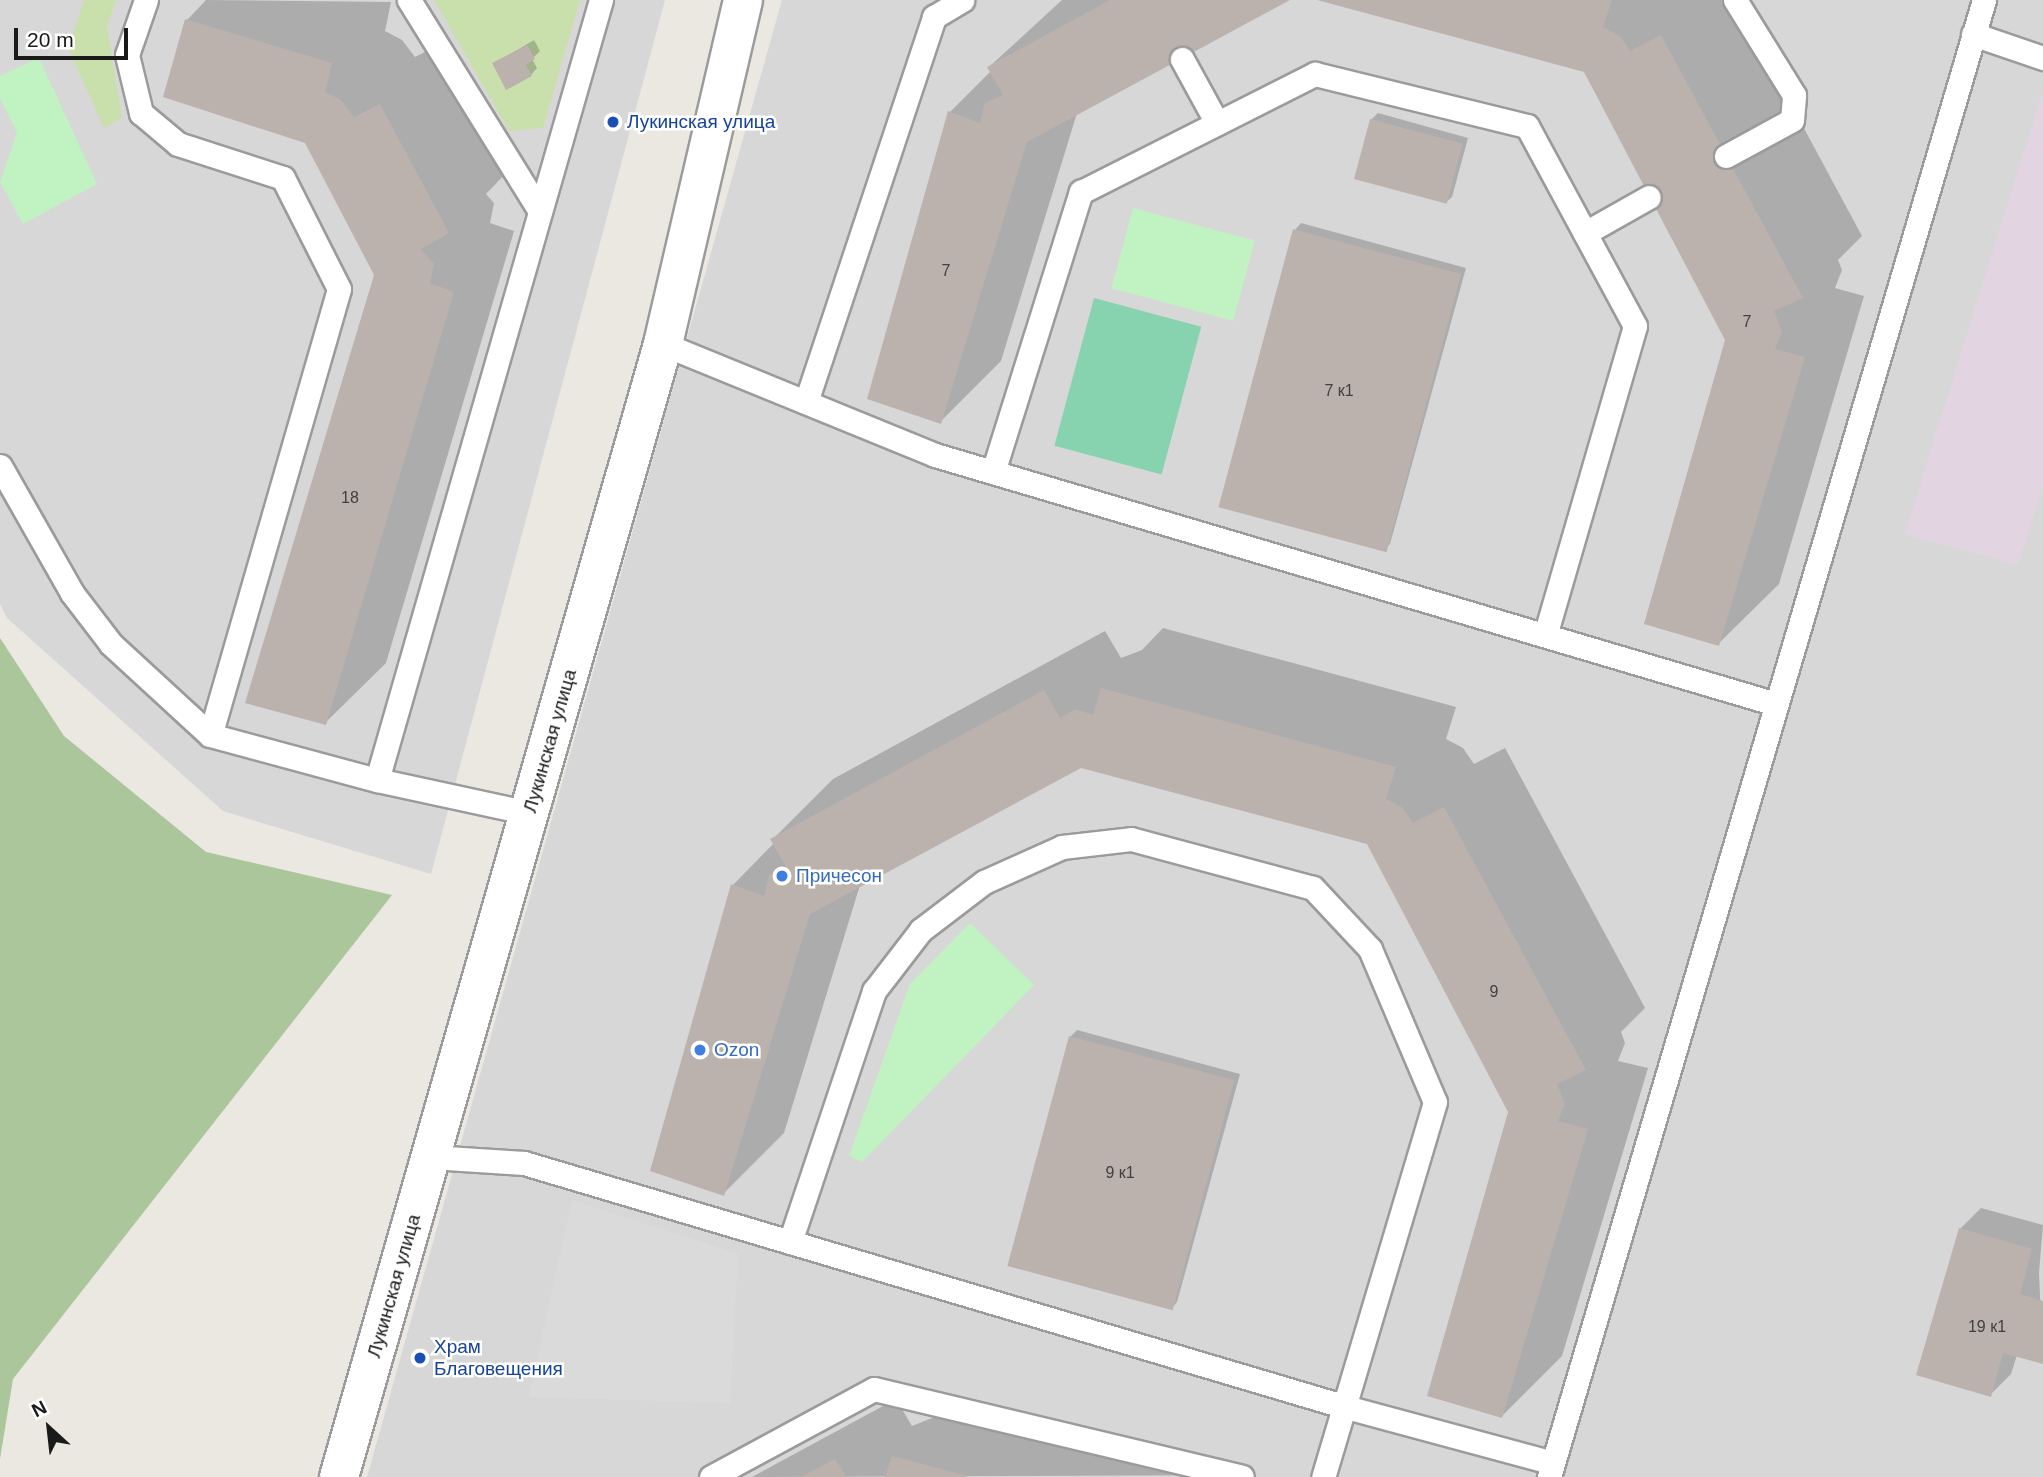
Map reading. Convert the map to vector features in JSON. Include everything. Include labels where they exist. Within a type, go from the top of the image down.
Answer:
[{"type":"street","name":"Лукинская улица","points":[[339,1477],[663,344],[743,0]]},
{"type":"lane","points":[[146,0],[127,55],[141,113],[178,144],[283,178],[339,289],[210,735]]},
{"type":"lane","points":[[408,0],[540,211]]},
{"type":"lane","points":[[377,780],[601,0]]},
{"type":"lane","points":[[806,402],[934,16],[962,0]]},
{"type":"lane","points":[[1726,156],[1792,120],[1794,95],[1735,0]]},
{"type":"lane","points":[[431,1157],[524,1163],[1551,1470],[1984,0]]},
{"type":"lane","points":[[1973,34],[2043,58]]},
{"type":"lane","points":[[1182,58],[1217,123]]},
{"type":"lane","points":[[993,472],[1081,192],[1315,74],[1527,126],[1635,326],[1545,635]]},
{"type":"lane","points":[[1585,233],[1649,197]]},
{"type":"lane","points":[[663,344],[935,455],[1776,704]]},
{"type":"lane","points":[[0,466],[72,593],[111,644],[210,735],[377,780],[529,813]]},
{"type":"lane","points":[[790,1242],[874,991],[921,930],[984,882],[1062,847],[1131,839],[1313,888],[1370,949],[1435,1102],[1324,1477]]},
{"type":"lane","points":[[711,1477],[874,1389],[1242,1477]]},
{"type":"shaded area","points":[[0,0],[665,0],[431,874],[223,811],[7,618],[0,604]]},
{"type":"shaded area","points":[[782,0],[2043,0],[2043,1477],[367,1477]]},
{"type":"shaded area","points":[[2043,91],[2043,485],[2018,565],[1905,534]]},
{"type":"shaded area","points":[[572,1200],[738,1254],[730,1403],[529,1397]]},
{"type":"green space","points":[[84,0],[116,0],[107,27],[122,118],[104,128],[68,48]]},
{"type":"green space","points":[[434,0],[580,0],[543,128],[509,131]]},
{"type":"green space","points":[[39,58],[97,184],[23,224],[0,182],[17,133],[0,98],[0,76]]},
{"type":"green space","points":[[1133,208],[1255,241],[1233,321],[1112,288]]},
{"type":"green space","points":[[1094,298],[1201,327],[1162,475],[1054,446]]},
{"type":"green space","points":[[0,638],[64,736],[206,852],[392,895],[13,1379],[0,1459]]},
{"type":"green space","points":[[970,923],[1034,985],[862,1162],[849,1156],[910,984]]},
{"type":"building","points":[[1110,0],[1290,0],[1027,142],[941,424],[867,399],[948,111],[980,123],[985,103],[1003,95],[987,67]]},
{"type":"building","points":[[1317,0],[1612,0],[1603,27],[1620,36],[1630,51],[1661,35],[1803,298],[1774,311],[1782,332],[1775,349],[1805,357],[1719,646],[1644,624],[1725,340],[1584,72]]},
{"type":"building","points":[[185,19],[332,63],[325,92],[341,100],[354,117],[380,104],[449,233],[421,249],[434,264],[430,283],[454,292],[326,725],[245,703],[374,275],[305,143],[163,97]]},
{"type":"building","points":[[527,45],[535,59],[526,65],[532,76],[506,90],[492,63]]},
{"type":"building","points":[[1370,119],[1463,144],[1447,204],[1354,179]]},
{"type":"building","points":[[1293,229],[1461,274],[1387,552],[1218,507]]},
{"type":"building","points":[[1101,688],[1396,767],[1386,799],[1403,808],[1413,823],[1444,807],[1586,1070],[1557,1084],[1565,1104],[1558,1121],[1588,1129],[1502,1418],[1427,1396],[1508,1112],[1367,844],[1081,768],[810,914],[724,1196],[650,1171],[731,884],[764,896],[769,875],[786,867],[770,839],[1044,690],[1060,718],[1076,709],[1093,715]]},
{"type":"building","points":[[1069,1036],[1234,1080],[1173,1310],[1007,1266]]},
{"type":"building","points":[[1959,1228],[2032,1249],[2020,1294],[2043,1301],[2043,1364],[2003,1353],[1991,1397],[1916,1375]]},
{"type":"building","points":[[892,1456],[967,1476],[885,1477]]},
{"type":"building","points":[[835,1459],[846,1477],[801,1477]]},
{"type":"place","name":"Лукинская улица","points":[[613,122]]},
{"type":"place","name":"Причесон","points":[[782,876]]},
{"type":"place","name":"Ozon","points":[[700,1050]]},
{"type":"place","name":"Храм Благовещения","points":[[420,1358]]}]
